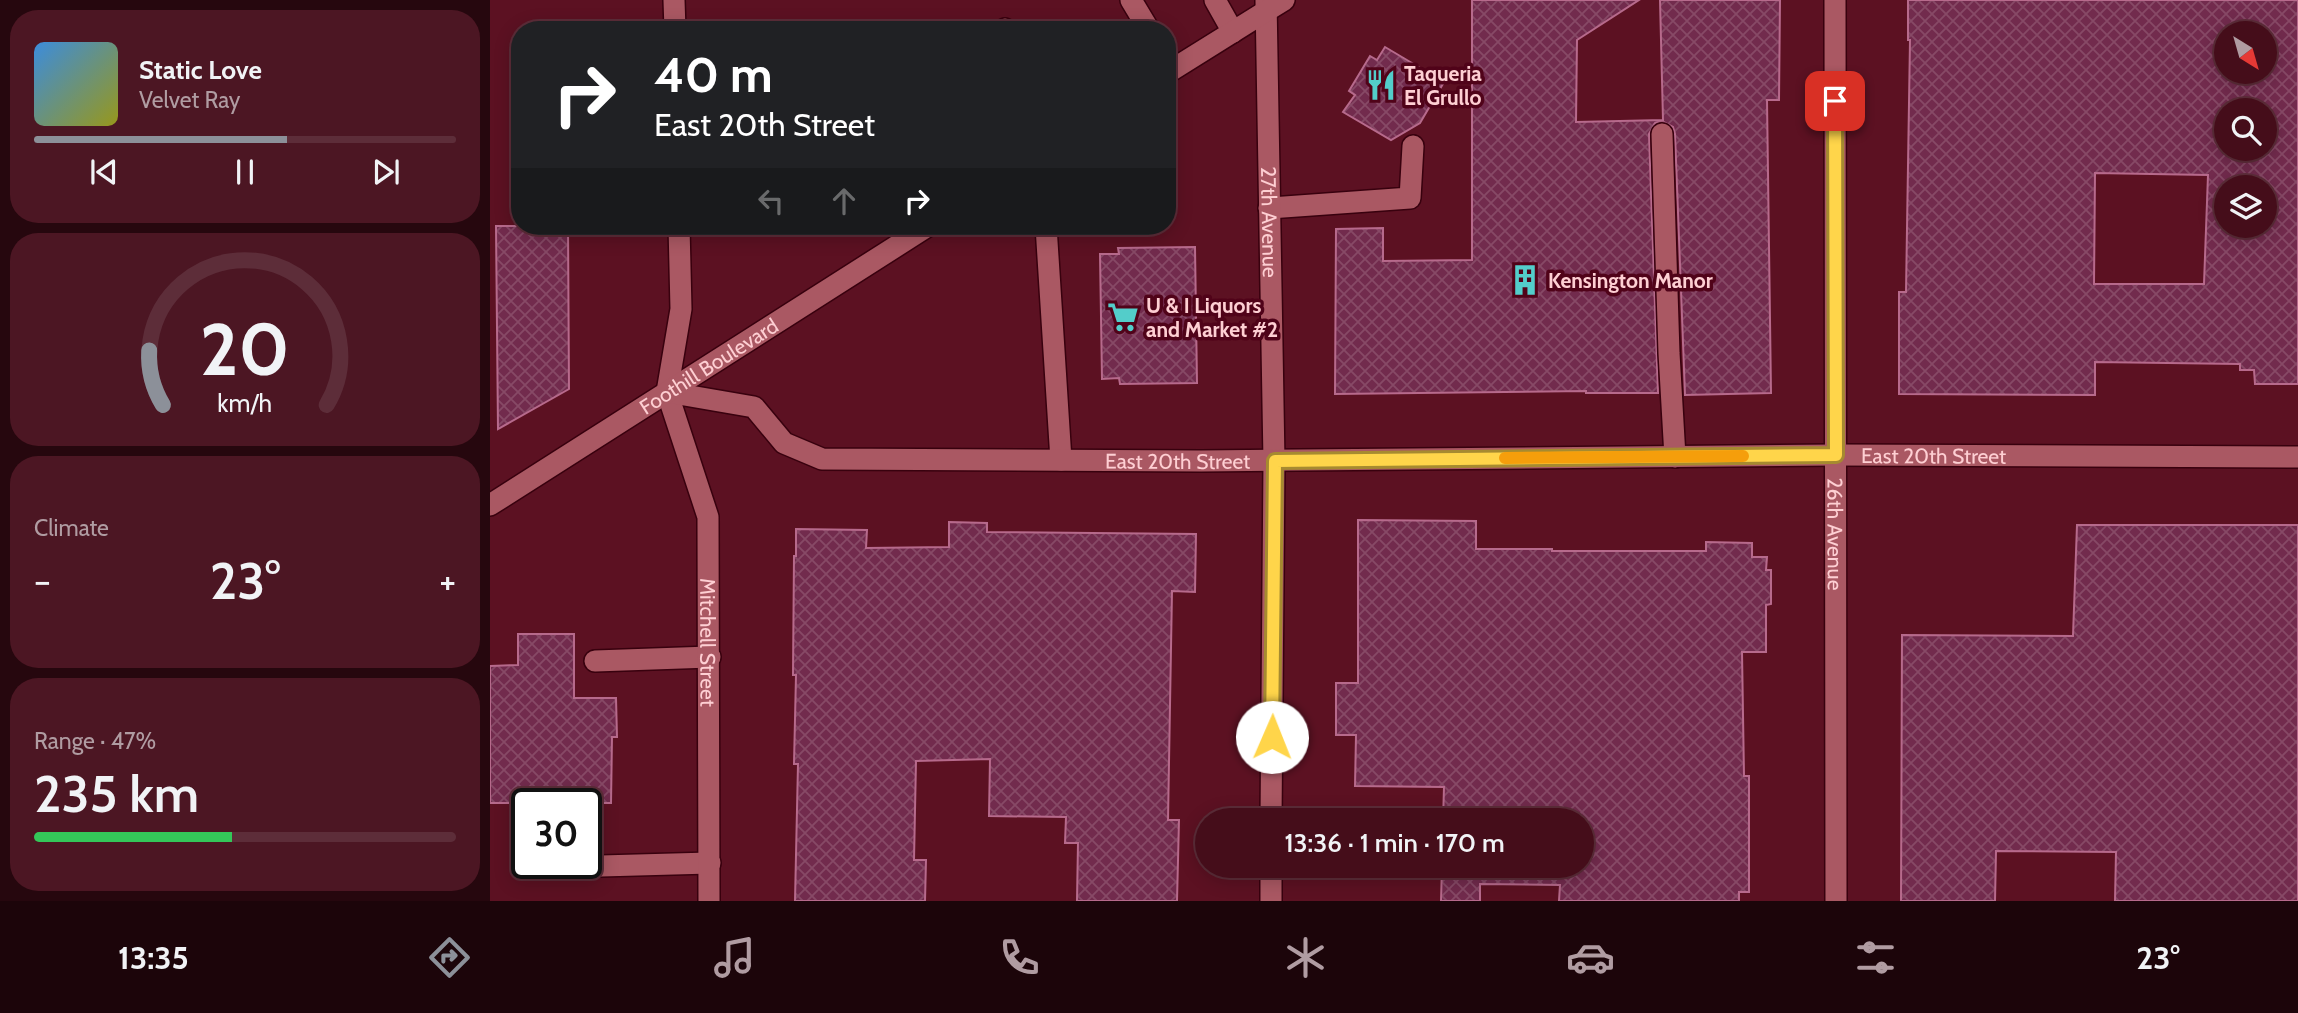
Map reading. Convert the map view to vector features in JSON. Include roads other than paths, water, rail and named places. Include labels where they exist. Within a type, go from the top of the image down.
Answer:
[{"type":"street","points":[[674,0],[675,21]]},
{"type":"street","points":[[1131,0],[1144,21]]},
{"type":"street","points":[[1215,0],[1233,32]]},
{"type":"street","points":[[1176,65],[1233,32],[1266,6],[1284,0]]},
{"type":"street","name":"26th Avenue","points":[[1835,0],[1836,901]]},
{"type":"street","name":"27th Avenue","points":[[1266,6],[1275,461],[1271,808]]},
{"type":"street","points":[[1662,134],[1675,457]]},
{"type":"street","points":[[1269,208],[1410,198],[1413,146]]},
{"type":"street","points":[[667,392],[681,309],[680,235]]},
{"type":"street","name":"Foothill Boulevard","points":[[490,505],[914,235]]},
{"type":"street","points":[[1047,235],[1061,460]]},
{"type":"street","name":"East 20th Street","points":[[667,392],[754,407],[784,443],[822,459],[1275,461],[1836,455],[2298,457]]},
{"type":"street","name":"Mitchell Street","points":[[667,392],[708,517],[709,901]]},
{"type":"street","points":[[595,662],[710,657]]},
{"type":"street","points":[[602,867],[710,863]]},
{"type":"street","points":[[1270,901],[1271,878]]},
{"type":"place","name":"Taqueria El Grullo","points":[[1381,85]]},
{"type":"place","name":"Kensington Manor","points":[[1525,280]]},
{"type":"place","name":"U & I Liquors and Market #2","points":[[1123,317]]}]
